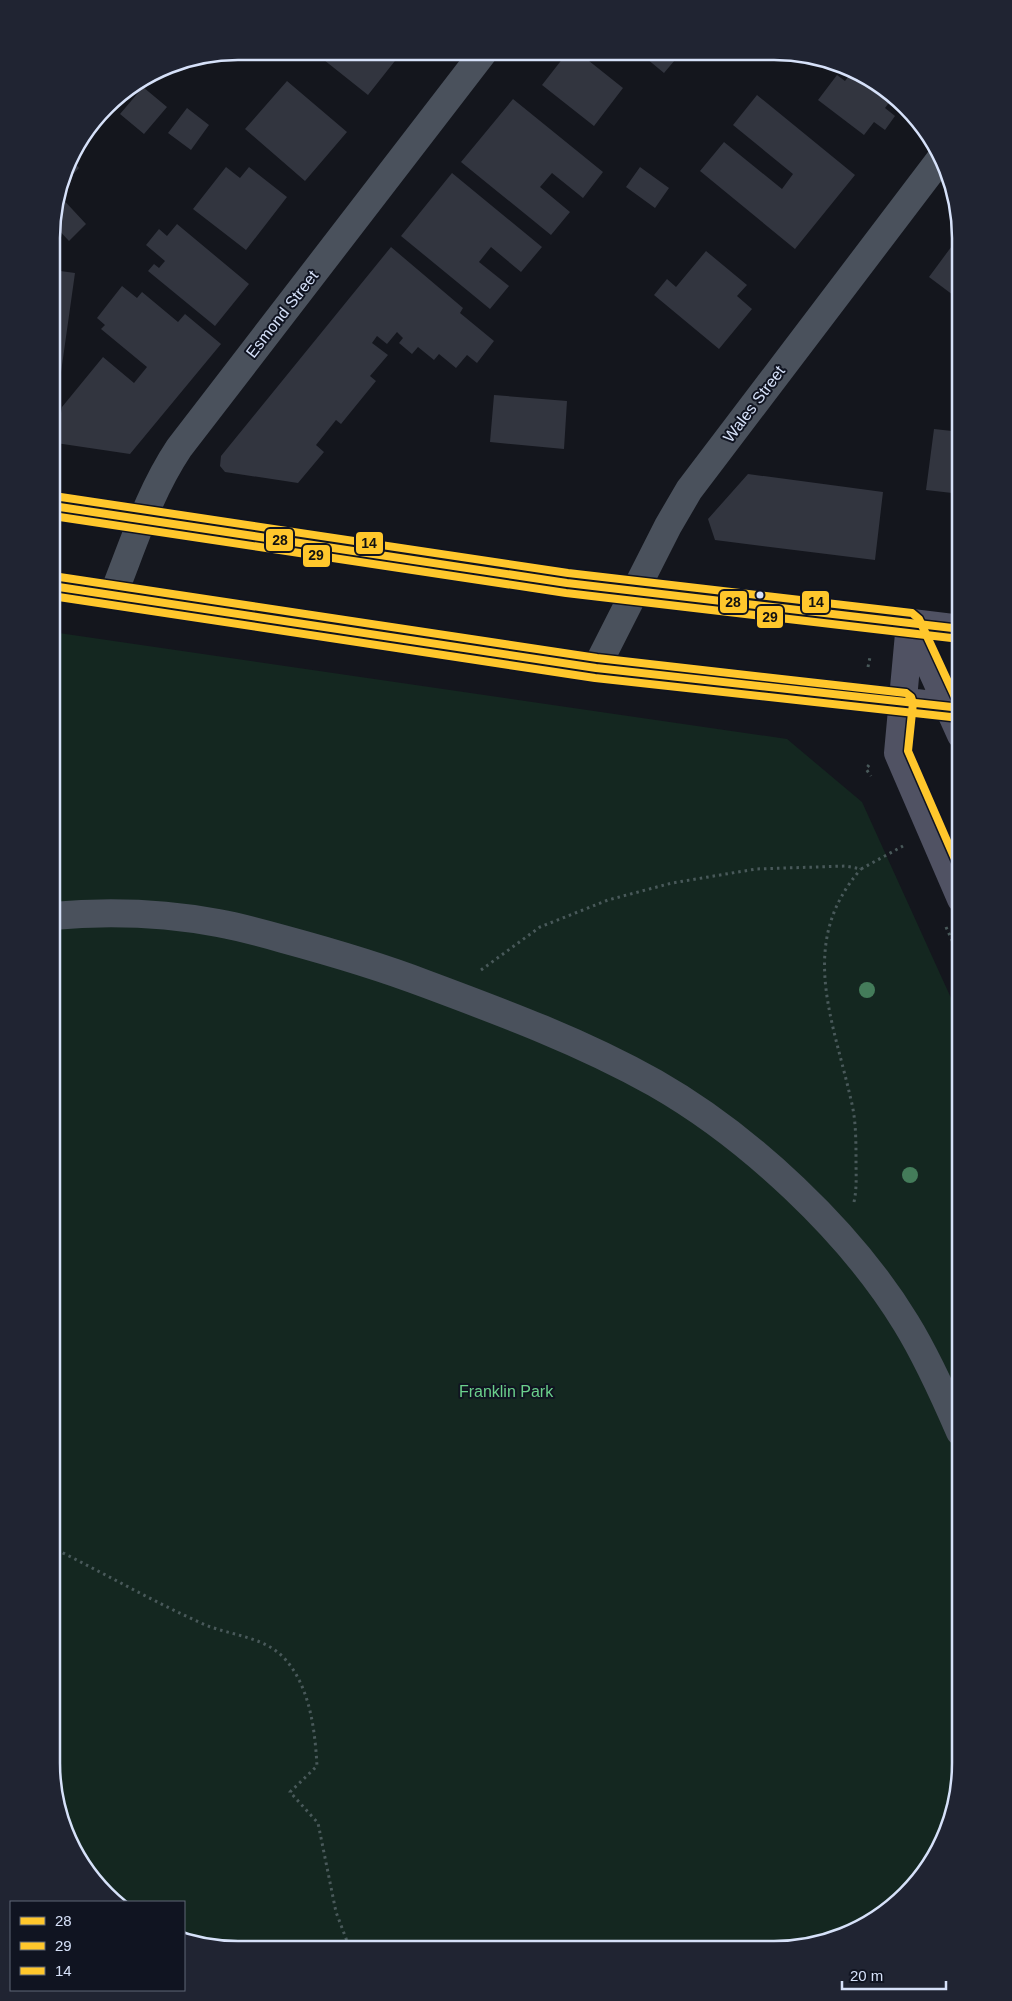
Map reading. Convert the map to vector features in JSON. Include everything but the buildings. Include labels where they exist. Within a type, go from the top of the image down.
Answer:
[{"type":"main road","points":[[60,507],[567,583],[952,628]]},
{"type":"main road","points":[[60,587],[596,668],[952,707]]},
{"type":"main road","points":[[910,623],[898,753],[952,882]]},
{"type":"main road","points":[[910,623],[952,703]]},
{"type":"street","name":"Esmond Street","points":[[114,595],[142,520],[165,469],[179,448],[478,60]]},
{"type":"street","name":"Wales Street","points":[[596,668],[668,526],[690,490],[936,165]]},
{"type":"street","points":[[60,916],[145,915],[218,923],[313,947],[373,965],[450,993],[579,1045],[656,1084],[722,1128],[773,1169],[825,1219],[864,1265],[905,1322],[952,1414]]},
{"type":"path","points":[[845,1242],[857,1190],[855,1142],[852,1102],[829,1011],[823,967],[825,946],[835,910],[848,884],[861,869],[908,844]]},
{"type":"path","points":[[450,993],[540,927],[608,900],[672,883],[756,869],[846,866],[861,869]]},
{"type":"path","points":[[60,1551],[203,1624],[272,1647],[285,1659],[298,1678],[306,1696],[316,1740],[317,1766],[290,1792],[318,1823],[336,1912],[347,1941]]},
{"type":"green space","name":"Franklin Park","points":[[60,633],[787,739],[862,802],[952,1000],[952,1774],[943,1820],[934,1842],[922,1862],[891,1897],[853,1923],[820,1935],[785,1941],[227,1941],[185,1933],[185,1901],[126,1901],[104,1880],[78,1842],[66,1809],[60,1774]]},
{"type":"transit line","name":"14","points":[[60,497],[568,573],[912,613],[919,619],[952,690]]},
{"type":"transit line","name":"28","points":[[60,507],[567,583],[952,628]]},
{"type":"transit line","name":"29","points":[[60,517],[566,593],[952,638]]},
{"type":"transit line","name":"14","points":[[60,577],[597,658],[906,693],[911,697],[913,703],[908,751],[952,852]]},
{"type":"transit line","name":"28","points":[[60,587],[596,668],[952,707]]},
{"type":"transit line","name":"29","points":[[60,597],[595,678],[952,717]]}]
